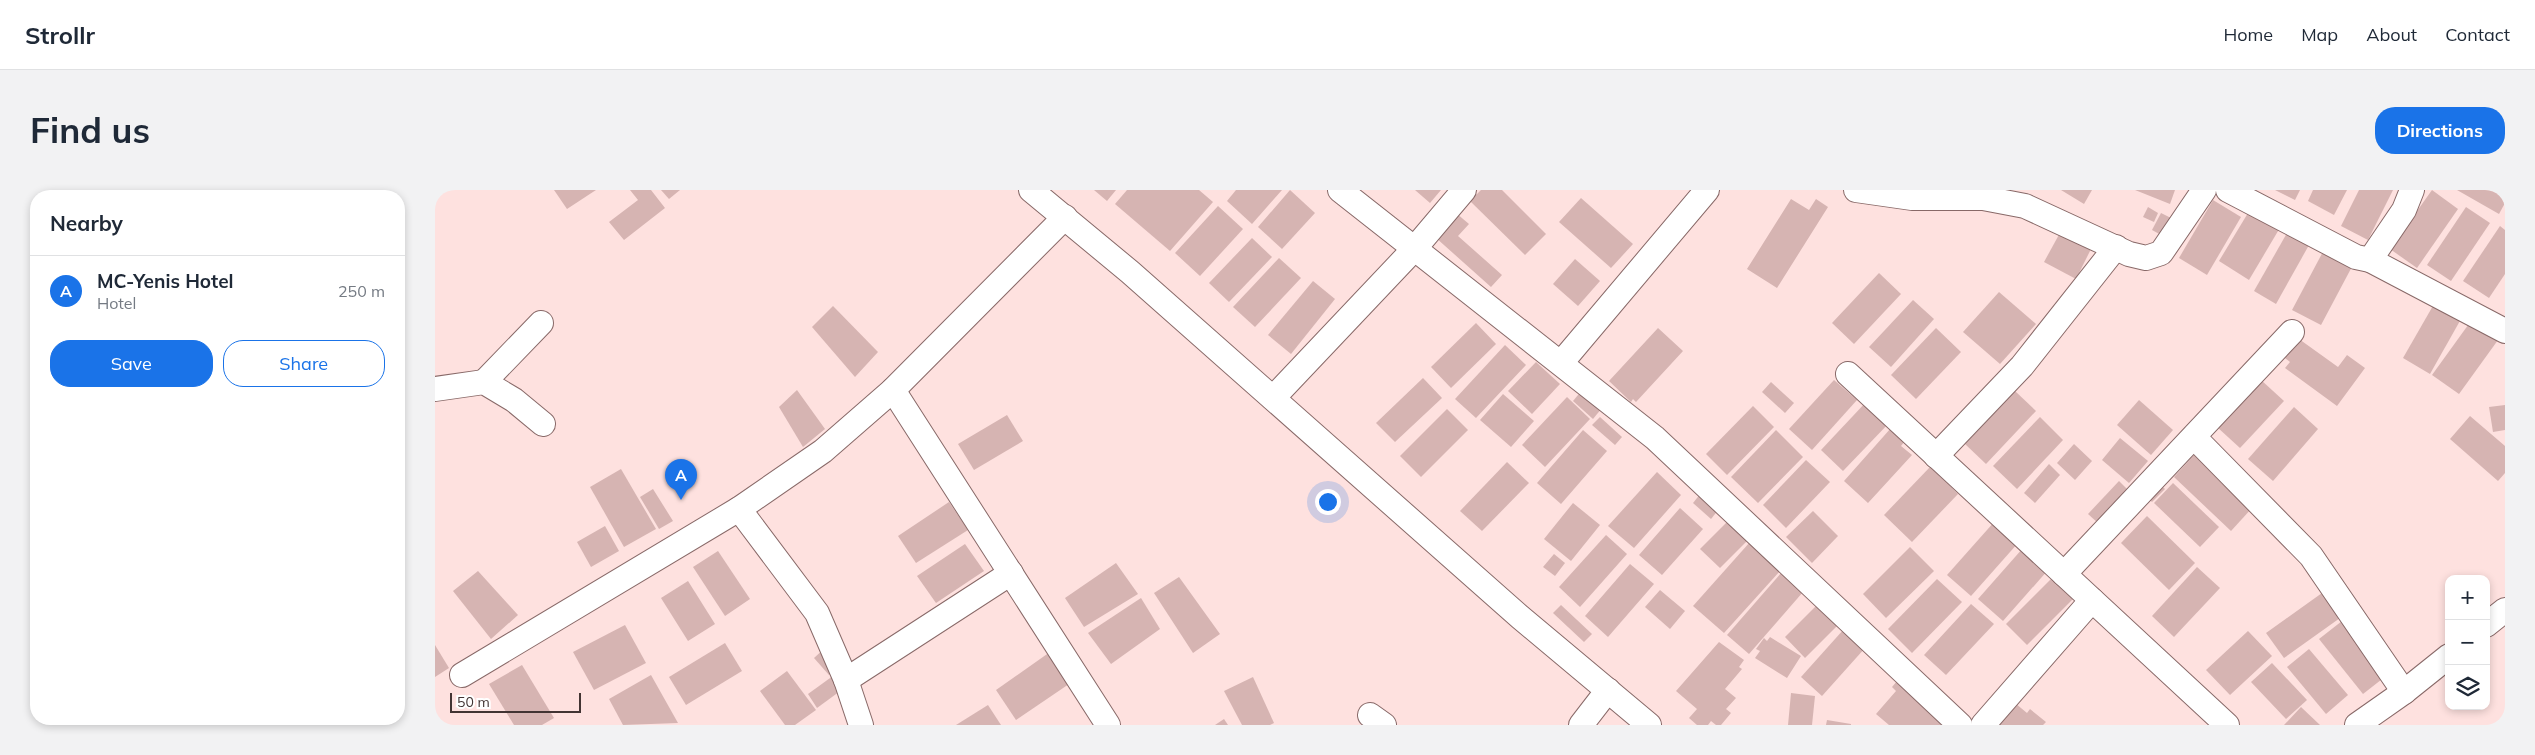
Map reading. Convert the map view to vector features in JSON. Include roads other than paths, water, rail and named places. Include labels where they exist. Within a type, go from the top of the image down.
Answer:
[{"type":"street","points":[[1031,190],[1065,217],[1273,398],[1513,611],[1649,725]]},
{"type":"street","points":[[1340,190],[1655,438],[1960,725]]},
{"type":"street","points":[[1273,398],[1415,248],[1464,190]]},
{"type":"street","points":[[1561,363],[1707,190]]},
{"type":"street","points":[[1856,190],[1912,198],[1983,198],[1999,195],[2129,254],[2145,258],[2161,253],[2204,190]]},
{"type":"street","points":[[2229,190],[2356,257],[2370,260],[2505,331]]},
{"type":"street","points":[[2370,260],[2404,210],[2413,190]]},
{"type":"street","points":[[462,675],[739,509],[823,451],[893,390],[1065,217]]},
{"type":"street","points":[[1936,456],[2022,366],[2116,247]]},
{"type":"street","points":[[435,389],[484,382],[541,323]]},
{"type":"street","points":[[2064,574],[2292,332]]},
{"type":"street","points":[[1847,374],[2227,725]]},
{"type":"street","points":[[484,382],[514,400],[543,424]]},
{"type":"street","points":[[893,390],[1108,725]]},
{"type":"street","points":[[2193,437],[2311,556],[2404,692]]},
{"type":"street","points":[[739,509],[817,613],[847,680],[861,725]]},
{"type":"street","points":[[847,680],[1011,573]]},
{"type":"street","points":[[1983,725],[2092,600]]},
{"type":"street","points":[[2490,622],[2505,610]]},
{"type":"street","points":[[2357,725],[2404,692],[2445,659]]},
{"type":"street","points":[[1581,725],[1608,690]]},
{"type":"place","name":"MC-Yenis Hotel","points":[[681,500]]}]
